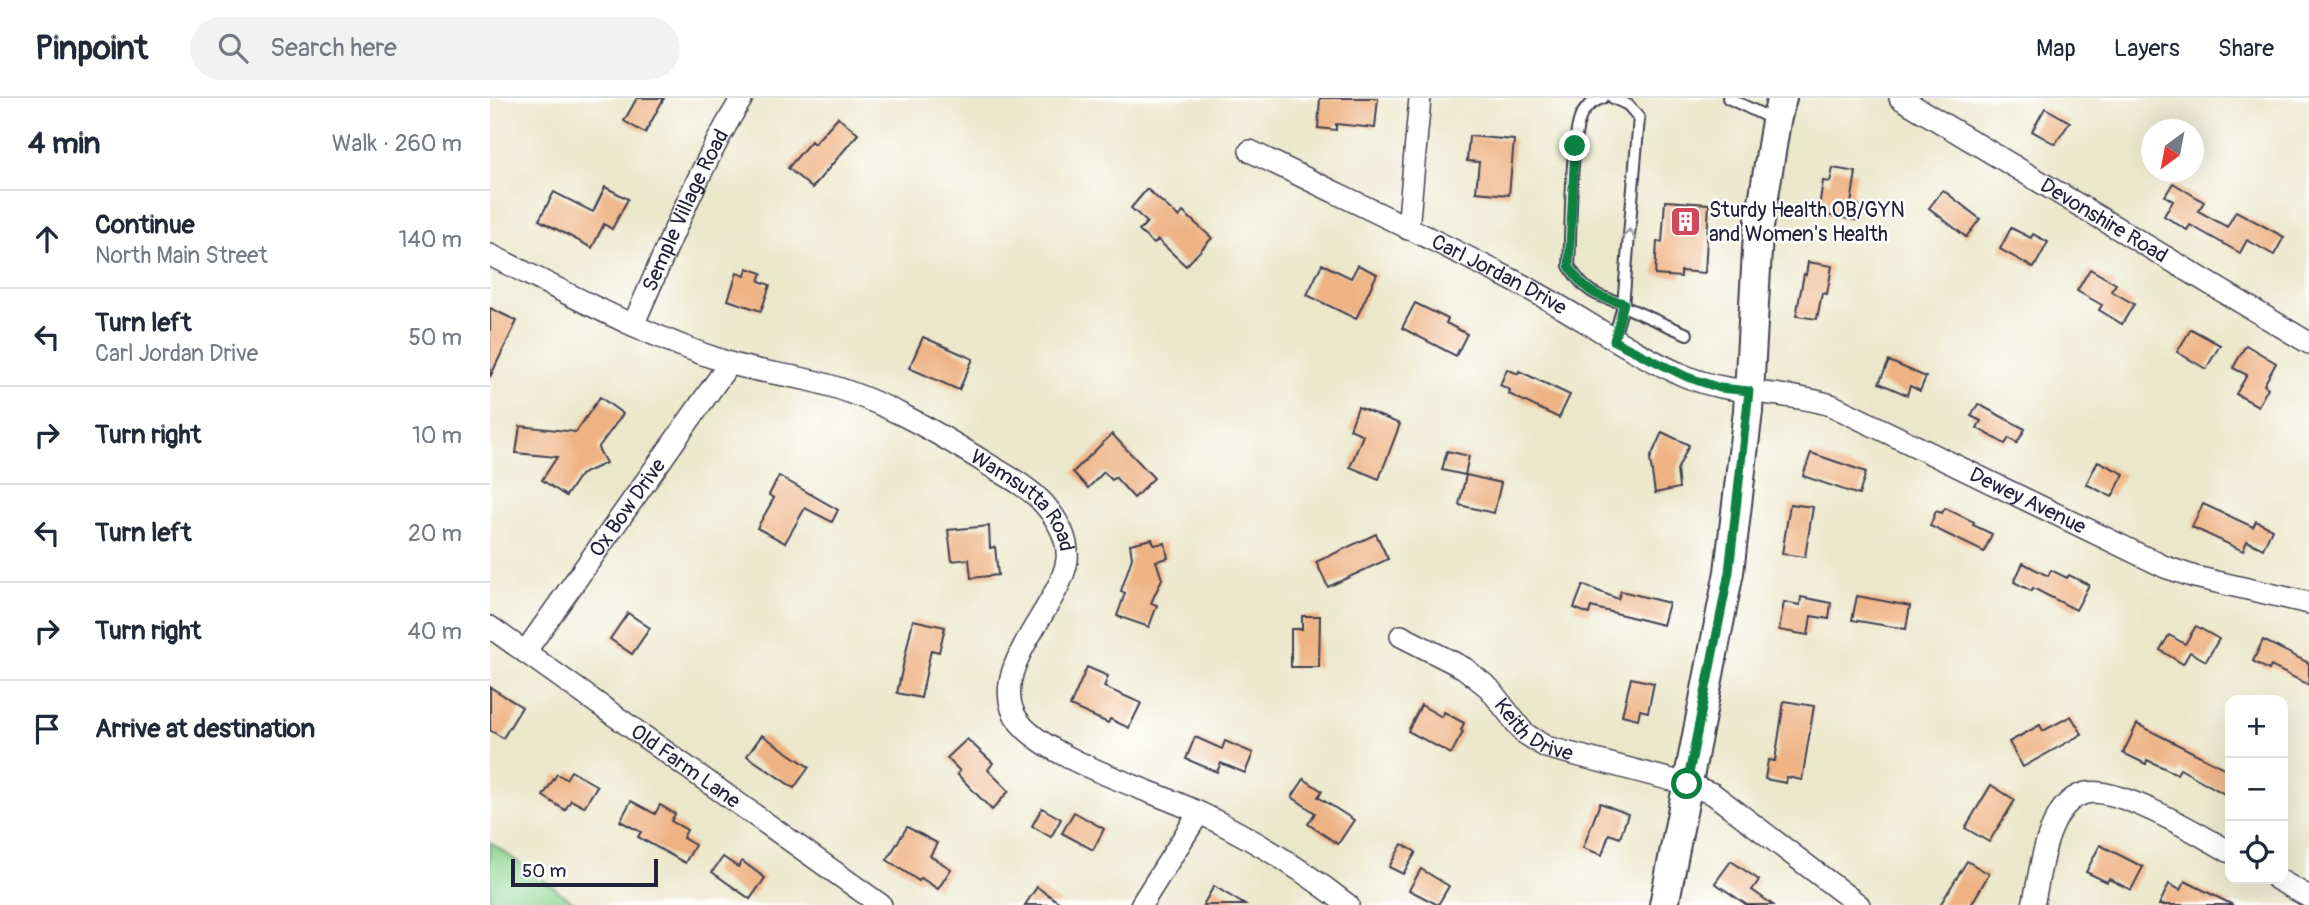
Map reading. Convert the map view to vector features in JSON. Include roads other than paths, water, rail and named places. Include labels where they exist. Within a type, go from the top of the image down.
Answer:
[{"type":"main road","points":[[1664,905],[1729,572],[1749,391],[1758,233],[1779,110]]},
{"type":"street","name":"Semple Village Road","points":[[633,325],[719,138],[742,98]]},
{"type":"street","points":[[1408,229],[1420,98]]},
{"type":"street","name":"Devonshire Road","points":[[1900,98],[2309,343]]},
{"type":"street","name":"Carl Jordan Drive","points":[[1250,151],[1520,284],[1614,341],[1687,377],[1720,388],[1749,391]]},
{"type":"street","name":"Wamsutta Road","points":[[490,255],[673,343],[729,364],[818,382],[862,396],[919,422],[1043,502],[1062,532],[1066,542],[1067,559],[1061,580],[1014,666],[1009,688],[1010,706],[1021,723],[1057,750],[1199,813],[1265,846],[1348,905]]},
{"type":"street","name":"Ox Bow Drive","points":[[525,652],[729,364]]},
{"type":"street","name":"Dewey Avenue","points":[[1749,391],[1808,398],[1855,415],[2165,567],[2195,577],[2309,603]]},
{"type":"street","name":"Old Farm Lane","points":[[490,627],[881,905]]},
{"type":"street","name":"Keith Drive","points":[[1401,636],[1464,668],[1489,688],[1524,733],[1546,747],[1687,784],[1713,794],[1859,905]]},
{"type":"street","points":[[2033,905],[2048,836],[2056,818],[2075,796],[2088,792],[2138,805],[2225,849]]},
{"type":"street","points":[[1141,905],[1199,813]]},
{"type":"street","points":[[2286,884],[2309,897]]},
{"type":"lane","points":[[1603,98],[1593,101],[1581,116],[1575,146],[1569,266],[1577,279],[1599,298],[1624,304],[1687,334]]},
{"type":"lane","points":[[1613,98],[1629,102],[1639,118],[1624,304],[1614,341]]},
{"type":"lane","points":[[1728,98],[1779,110]]},
{"type":"place","name":"Sturdy Health OB/GYN and Women's Health","points":[[1686,222]]}]
